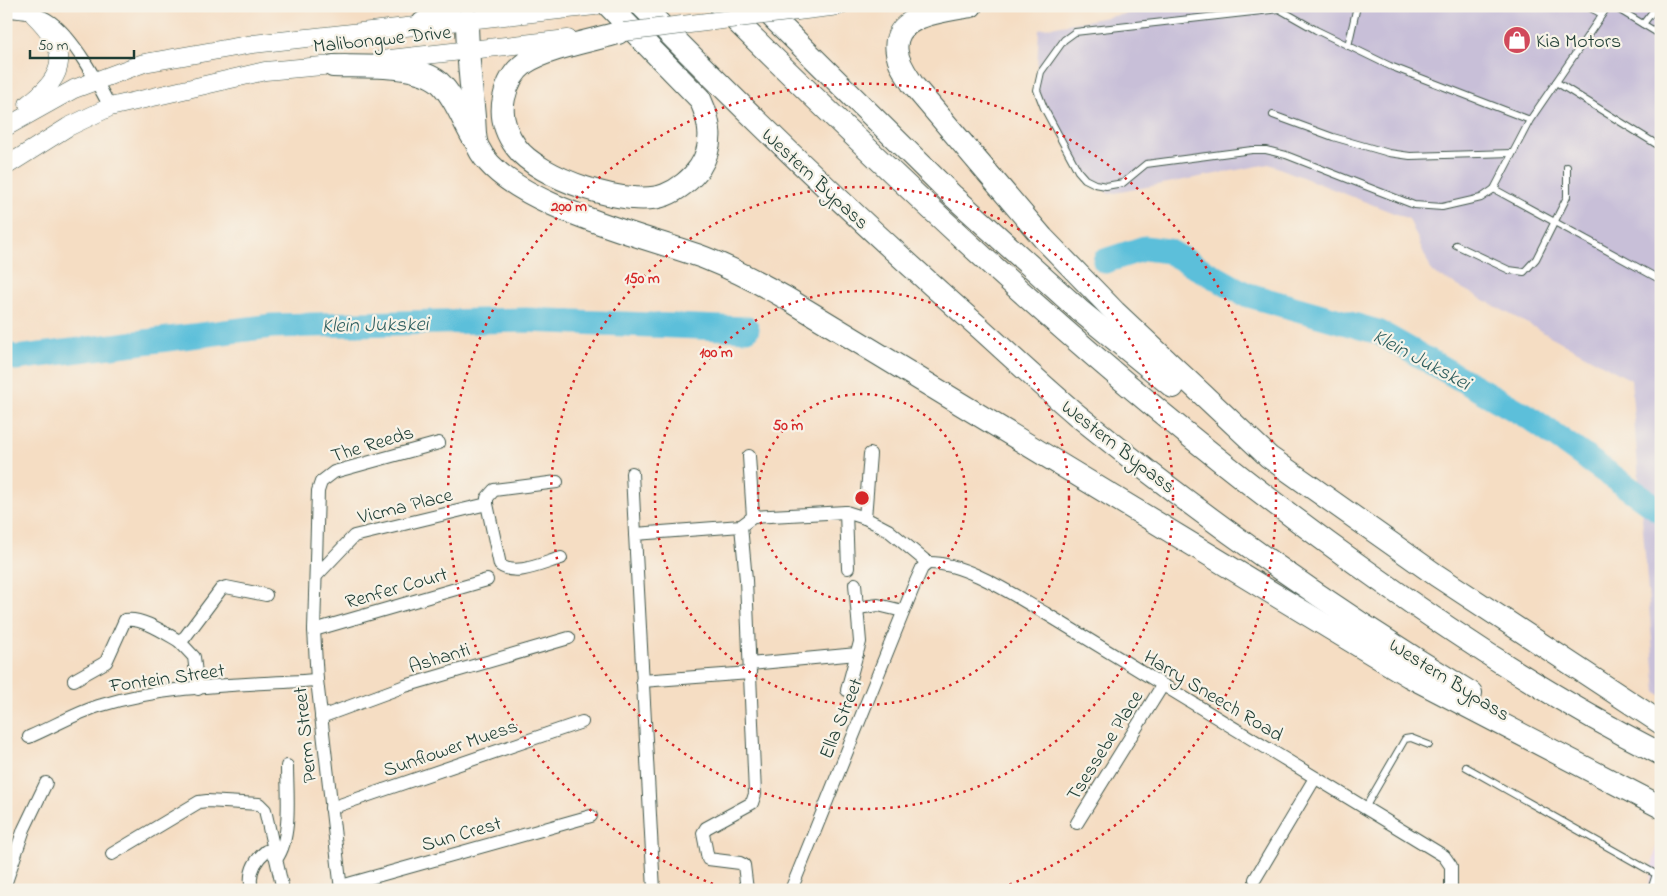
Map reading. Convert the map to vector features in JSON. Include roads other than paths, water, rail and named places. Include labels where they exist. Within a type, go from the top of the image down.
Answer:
[{"type":"highway","points":[[609,6],[700,99],[708,117],[710,133],[707,156],[696,173],[682,185],[664,196],[637,199],[616,196],[567,181],[536,164],[517,149],[505,128],[502,110],[506,87],[520,68],[542,55],[621,33]]},
{"type":"highway","name":"Western Bypass","points":[[642,6],[749,115],[903,260],[1077,414],[1250,549],[1407,654],[1518,721],[1661,802]]},
{"type":"highway","name":"Western Bypass","points":[[721,6],[938,216],[1127,386],[1295,520],[1453,634],[1625,736],[1661,754]]},
{"type":"highway","points":[[761,6],[954,196],[1079,310],[1188,400],[1436,575],[1661,723]]},
{"type":"highway","points":[[971,6],[922,16],[908,23],[902,31],[896,51],[900,63],[913,84],[1043,238],[1115,312],[1269,458]]},
{"type":"highway","points":[[423,24],[459,13],[467,50],[477,146]]},
{"type":"highway","points":[[333,66],[408,70],[430,76],[440,83],[450,96],[477,146],[496,169],[520,188],[548,202],[705,258],[744,274],[1409,676],[1661,807]]},
{"type":"main road","name":"Malibongwe Drive","points":[[459,13],[595,6]]},
{"type":"main road","name":"Malibongwe Drive","points":[[6,166],[68,127],[110,106],[265,71],[333,66],[840,6]]},
{"type":"main road","points":[[6,126],[16,114],[37,98],[53,81],[58,70],[59,48],[54,37],[34,15]]},
{"type":"main road","name":"Malibongwe Drive","points":[[6,126],[51,100],[95,80],[144,63],[252,44],[423,24]]},
{"type":"street","points":[[6,11],[34,15],[50,22],[66,38],[95,80],[110,106]]},
{"type":"street","name":"The Reeds","points":[[317,575],[318,491],[322,482],[334,472],[439,443]]},
{"type":"street","points":[[865,518],[870,454]]},
{"type":"street","points":[[748,456],[753,517]]},
{"type":"street","points":[[632,474],[654,890]]},
{"type":"street","points":[[558,482],[494,490],[488,498],[488,504],[500,565],[511,570],[561,558]]},
{"type":"street","name":"Vicma Place","points":[[317,575],[354,536],[488,504]]},
{"type":"street","points":[[846,512],[848,568]]},
{"type":"street","points":[[635,534],[741,526],[753,517],[846,512],[865,518],[888,530],[928,563]]},
{"type":"street","points":[[741,526],[750,668],[754,800],[752,803],[706,828],[703,833],[708,859],[744,865],[747,890]]},
{"type":"street","name":"Harry Sneech Road","points":[[928,563],[939,562],[953,566],[1006,591],[1365,808],[1448,860],[1451,866],[1450,890]]},
{"type":"street","name":"Ella Street","points":[[791,890],[922,568],[928,563]]},
{"type":"street","name":"Perm Street","points":[[317,575],[314,630],[317,680],[341,888]]},
{"type":"street","name":"Renfer Court","points":[[314,630],[488,580]]},
{"type":"street","points":[[847,690],[860,642],[855,584]]},
{"type":"street","points":[[179,641],[221,589],[226,588],[266,596]]},
{"type":"street","points":[[858,608],[878,605],[904,611]]},
{"type":"street","points":[[74,680],[106,662],[126,620],[132,619],[156,628],[179,641],[194,657],[198,689]]},
{"type":"street","name":"Ashanti","points":[[321,716],[405,686],[569,638]]},
{"type":"street","points":[[642,682],[857,654]]},
{"type":"street","name":"Fontein Street","points":[[29,737],[100,705],[136,696],[198,689],[317,680]]},
{"type":"street","name":"Tsessebe Place","points":[[1077,823],[1162,686]]},
{"type":"street","name":"Sunflower Muess","points":[[331,808],[582,722]]},
{"type":"street","points":[[277,858],[282,851],[287,822],[287,766]]},
{"type":"street","points":[[1255,879],[1315,778]]},
{"type":"street","points":[[6,882],[24,829],[46,783]]},
{"type":"street","points":[[112,854],[199,802],[259,804],[264,810],[277,858],[283,890]]},
{"type":"street","name":"Sun Crest","points":[[341,888],[591,816]]},
{"type":"street","points":[[252,890],[250,881],[258,857],[266,851],[271,851],[277,858]]},
{"type":"lane","points":[[1289,6],[1279,9],[1075,32],[1064,40],[1041,72],[1037,90],[1044,108],[1078,171],[1086,179],[1106,186],[1122,183],[1146,164],[1266,150],[1286,155],[1414,205],[1430,208],[1481,198],[1494,189],[1530,120],[1608,6]]},
{"type":"lane","points":[[1348,46],[1357,6]]},
{"type":"lane","points":[[1587,6],[1602,14]]},
{"type":"lane","points":[[1613,6],[1661,35]]},
{"type":"lane","points":[[1643,24],[1657,6]]},
{"type":"lane","points":[[1279,9],[1390,66],[1530,120]]},
{"type":"lane","points":[[1556,82],[1661,147]]},
{"type":"lane","points":[[1273,115],[1333,137],[1389,153],[1410,156],[1512,153]]},
{"type":"lane","points":[[1456,244],[1509,270],[1524,272],[1536,259],[1556,223],[1567,197],[1567,167]]},
{"type":"lane","points":[[1494,189],[1661,280]]},
{"type":"lane","points":[[1365,808],[1405,739],[1411,738],[1430,745]]},
{"type":"lane","points":[[1466,767],[1658,876],[1651,890]]},
{"type":"waterway","name":"Klein Jukskei","points":[[1105,261],[1145,248],[1168,251],[1245,294],[1378,332],[1530,418],[1661,511]]},
{"type":"waterway","name":"Klein Jukskei","points":[[6,354],[16,358],[272,326],[526,320],[747,329]]},
{"type":"place","name":"Kia Motors","points":[[1517,40]]}]
